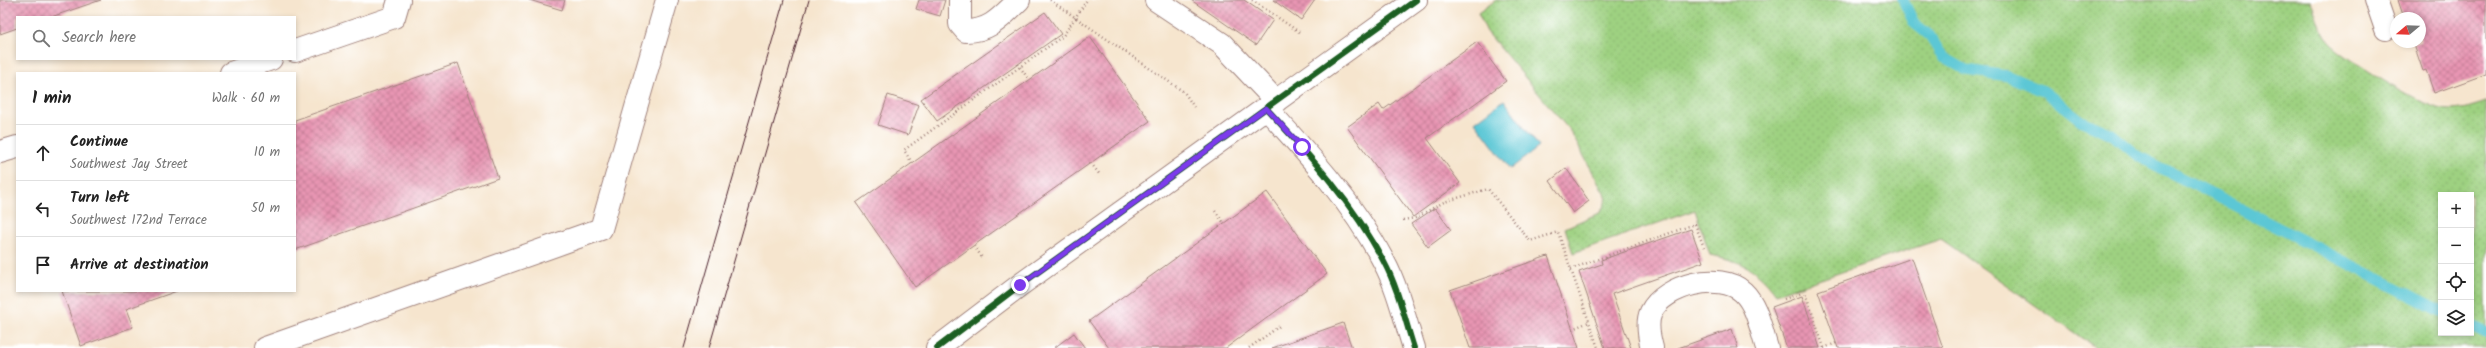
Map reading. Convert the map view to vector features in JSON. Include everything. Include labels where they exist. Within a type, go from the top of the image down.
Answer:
[{"type":"street","points":[[296,51],[394,17],[399,0]]},
{"type":"street","points":[[265,348],[601,229],[667,0]]},
{"type":"street","points":[[960,0],[960,24],[966,31],[980,31],[994,23],[1019,0]]},
{"type":"street","points":[[1156,0],[1222,44],[1271,104],[1360,219],[1385,263],[1414,348]]},
{"type":"street","points":[[937,348],[1020,285],[1416,0]]},
{"type":"street","points":[[2376,0],[2386,29]]},
{"type":"street","points":[[234,72],[269,60]]},
{"type":"street","points":[[0,152],[16,147]]},
{"type":"street","points":[[1652,348],[1648,331],[1651,312],[1666,297],[1687,285],[1707,281],[1726,282],[1743,292],[1754,308],[1767,348]]},
{"type":"path","points":[[1050,0],[1184,92],[1194,107]]},
{"type":"path","points":[[912,163],[904,150],[1063,36],[1087,0]]},
{"type":"path","points":[[1252,0],[1299,32]]},
{"type":"path","points":[[1020,67],[1029,80]]},
{"type":"path","points":[[1091,163],[1100,175]]},
{"type":"path","points":[[1403,220],[1415,218],[1444,202],[1488,189],[1530,241],[1558,232],[1598,348]]},
{"type":"path","points":[[1215,211],[1224,223]]},
{"type":"path","points":[[974,246],[983,259]]},
{"type":"path","points":[[1572,329],[1589,322]]},
{"type":"path","points":[[1249,348],[1281,325]]},
{"type":"path","points":[[1824,348],[1836,343]]},
{"type":"green space","points":[[1496,0],[2311,0],[2320,28],[2329,42],[2349,58],[2383,80],[2431,106],[2441,109],[2458,109],[2486,102],[2486,348],[2096,348],[1941,239],[1776,294],[1762,278],[1748,267],[1731,260],[1710,255],[1695,210],[1573,253],[1565,228],[1601,212],[1607,198],[1570,131],[1487,32],[1478,13]]},
{"type":"water","points":[[1504,100],[1539,147],[1510,169],[1475,122]]},
{"type":"building","points":[[0,0],[101,0],[54,16],[16,16],[16,28],[0,34]]},
{"type":"building","points":[[529,0],[565,0],[562,10]]},
{"type":"building","points":[[919,0],[945,0],[940,16],[916,9]]},
{"type":"building","points":[[1191,0],[1244,0],[1273,20],[1256,45]]},
{"type":"building","points":[[1273,0],[1315,0],[1301,20]]},
{"type":"building","points":[[2398,0],[2486,0],[2486,74],[2434,93],[2426,70],[2423,71],[2415,48],[2426,48],[2426,12],[2402,12]]},
{"type":"building","points":[[1045,12],[1061,34],[937,121],[921,99]]},
{"type":"building","points":[[1090,37],[1150,121],[915,287],[856,203]]},
{"type":"building","points":[[1477,42],[1506,81],[1427,138],[1460,183],[1413,217],[1347,127],[1379,104],[1383,110]]},
{"type":"building","points":[[458,63],[498,178],[296,250],[296,120]]},
{"type":"building","points":[[888,95],[919,105],[908,135],[878,125]]},
{"type":"building","points":[[1566,168],[1589,201],[1573,213],[1550,181]]},
{"type":"building","points":[[1267,192],[1327,274],[1226,348],[1109,348],[1089,321]]},
{"type":"building","points":[[1435,208],[1451,230],[1428,247],[1411,224]]},
{"type":"building","points":[[1691,229],[1703,262],[1612,294],[1631,348],[1605,348],[1579,272],[1602,264],[1601,260]]},
{"type":"building","points":[[1548,256],[1579,348],[1470,348],[1450,290]]},
{"type":"building","points":[[1912,258],[1943,348],[1838,348],[1818,291]]},
{"type":"building","points":[[62,292],[174,292],[126,309],[133,327],[81,346]]},
{"type":"building","points":[[1802,296],[1820,348],[1787,348],[1772,307]]},
{"type":"building","points":[[1343,323],[1352,348],[1272,348]]},
{"type":"building","points":[[1732,329],[1738,348],[1678,348]]},
{"type":"building","points":[[1074,333],[1085,348],[1054,348]]},
{"type":"waterway","points":[[1903,0],[1914,23],[1929,35],[1943,57],[1966,70],[2008,76],[2045,92],[2082,121],[2112,134],[2138,156],[2438,309]]},
{"type":"waterway","points":[[2474,328],[2486,334]]},
{"type":"tram line","points":[[684,348],[784,0]]},
{"type":"tram line","points":[[709,348],[809,0]]},
{"type":"cycle path","points":[[937,348],[1020,285],[1416,0]]},
{"type":"cycle path","points":[[1266,108],[1330,181],[1345,200],[1372,241],[1393,282],[1414,348]]},
{"type":"route","points":[[1020,285],[1266,108],[1302,147]]}]
